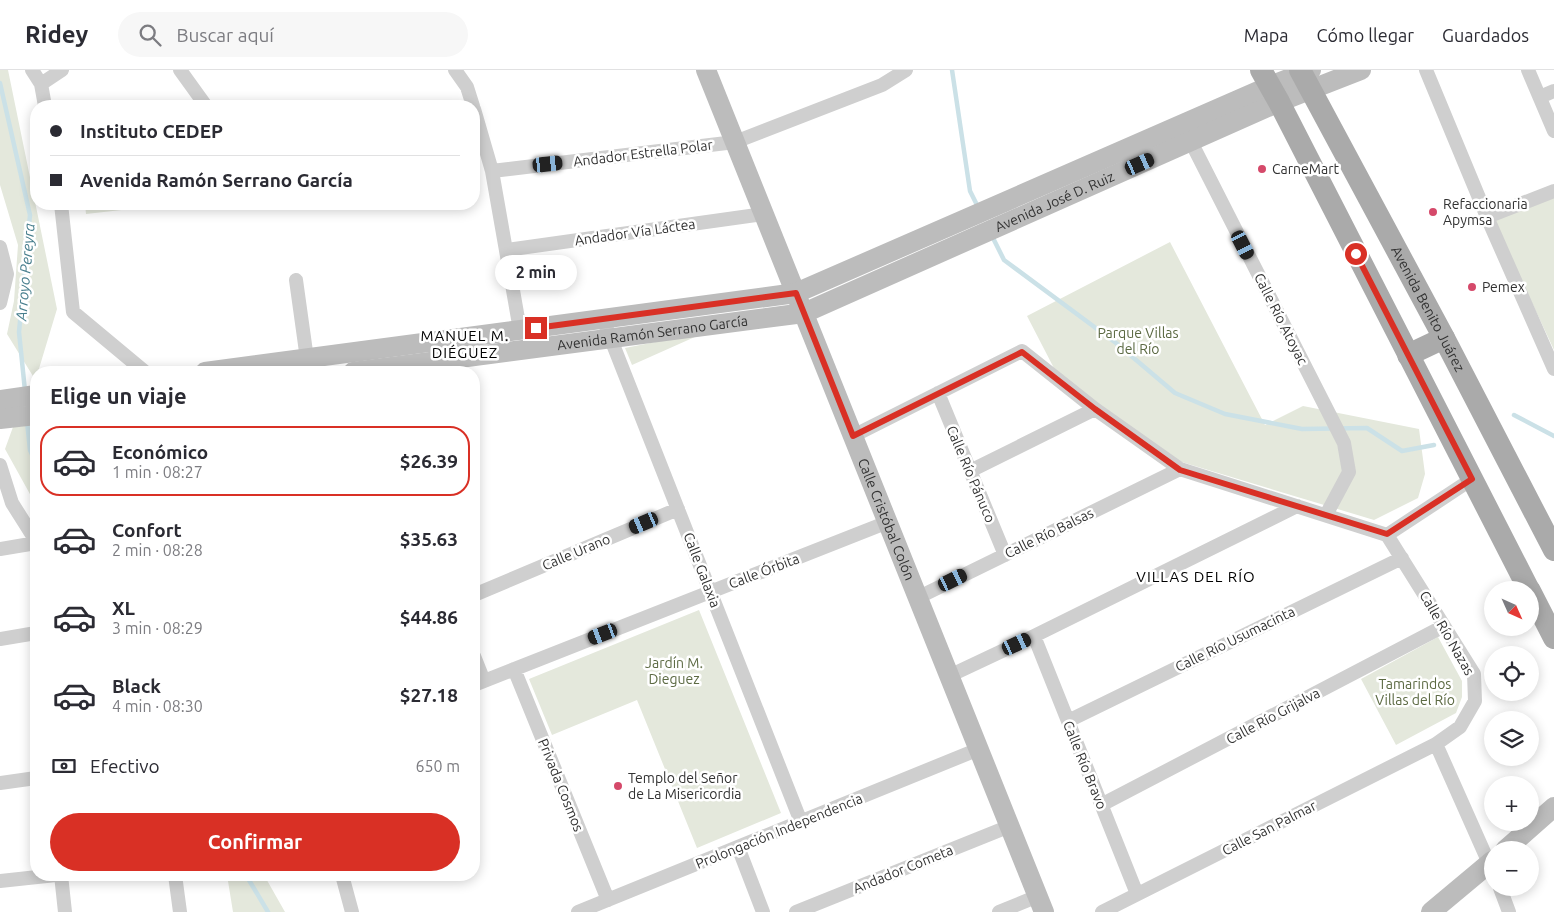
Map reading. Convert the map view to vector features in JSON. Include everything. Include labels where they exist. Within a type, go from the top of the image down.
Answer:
[{"type":"main road","name":"Avenida Benito Juárez","points":[[1306,76],[1554,550]]},
{"type":"main road","points":[[1270,86],[1525,581]]},
{"type":"main road","points":[[1408,355],[1444,338]]},
{"type":"main road","points":[[1539,609],[1554,638]]},
{"type":"street","points":[[32,70],[41,84],[44,100]]},
{"type":"street","points":[[41,84],[62,70]]},
{"type":"street","points":[[180,70],[202,100]]},
{"type":"street","points":[[455,70],[467,86],[471,100]]},
{"type":"street","name":"Calle Cristóbal Colón","points":[[706,70],[1041,904]]},
{"type":"street","name":"Andador Estrella Polar","points":[[492,171],[735,142],[882,85],[906,70]]},
{"type":"street","name":"Avenida José D. Ruiz","points":[[804,313],[1004,224],[1187,133],[1270,86],[1306,76],[1361,70]]},
{"type":"street","points":[[1426,70],[1487,217],[1554,369]]},
{"type":"street","points":[[1528,70],[1554,131]]},
{"type":"street","points":[[1540,97],[1554,92]]},
{"type":"street","points":[[480,131],[492,171],[520,330]]},
{"type":"street","name":"Avenida José D. Ruiz","points":[[796,293],[996,206],[1187,133]]},
{"type":"street","name":"Calle Río Atoyac","points":[[1187,133],[1344,443],[1349,472],[1326,515]]},
{"type":"street","points":[[1487,217],[1554,192]]},
{"type":"street","points":[[62,210],[73,312],[138,366]]},
{"type":"street","name":"Andador Vía Láctea","points":[[506,250],[764,214]]},
{"type":"street","points":[[0,247],[7,274],[0,302]]},
{"type":"street","points":[[296,280],[307,359]]},
{"type":"street","name":"Avenida Ramón Serrano García","points":[[252,366],[796,293]]},
{"type":"street","name":"Avenida Ramón Serrano García","points":[[403,366],[804,313]]},
{"type":"street","name":"Calle Galaxia","points":[[603,319],[801,822]]},
{"type":"street","points":[[355,352],[358,366]]},
{"type":"street","points":[[853,436],[1022,352],[1095,409],[1180,470],[1387,534],[1472,479]]},
{"type":"street","name":"Calle Río Pánuco","points":[[938,394],[1005,555]]},
{"type":"street","points":[[2,409],[30,397]]},
{"type":"street","points":[[2,409],[30,414]]},
{"type":"street","points":[[970,471],[1095,409]]},
{"type":"street","points":[[0,465],[12,503],[30,532]]},
{"type":"street","name":"Calle Río Balsas","points":[[918,597],[1180,470]]},
{"type":"street","points":[[949,676],[1297,506]]},
{"type":"street","name":"Calle Urano","points":[[480,592],[678,509]]},
{"type":"street","name":"Calle Órbita","points":[[480,683],[888,522]]},
{"type":"street","name":"Calle Río Nazas","points":[[1387,534],[1474,674],[1475,701],[1460,727],[1436,744]]},
{"type":"street","points":[[0,549],[30,543]]},
{"type":"street","name":"Calle Río Usumacinta","points":[[1068,721],[1402,558]]},
{"type":"street","name":"Calle Río Grijalva","points":[[1101,805],[1444,626]]},
{"type":"street","points":[[0,639],[30,634]]},
{"type":"street","name":"Calle Río Bravo","points":[[1034,636],[1137,894]]},
{"type":"street","name":"Privada Cosmos","points":[[514,669],[608,900]]},
{"type":"street","points":[[1436,744],[1485,841]]},
{"type":"street","name":"Calle San Palmar","points":[[1102,912],[1436,744]]},
{"type":"street","name":"Prolongación Independencia","points":[[579,912],[979,749]]},
{"type":"street","points":[[0,783],[30,779]]},
{"type":"street","points":[[1517,841],[1554,807]]},
{"type":"street","name":"Andador Cometa","points":[[796,912],[1010,826]]},
{"type":"street","points":[[738,847],[763,912]]},
{"type":"street","points":[[1431,912],[1484,870]]},
{"type":"street","points":[[0,881],[30,878]]},
{"type":"street","points":[[62,881],[65,912]]},
{"type":"street","points":[[176,881],[180,912]]},
{"type":"street","points":[[344,881],[352,912]]},
{"type":"street","points":[[1503,896],[1509,912]]},
{"type":"street","points":[[999,912],[1041,904]]},
{"type":"green space","points":[[0,70],[8,70],[30,177],[30,210],[37,210],[57,309],[40,366],[30,366],[30,371],[7,334],[14,301],[18,245],[0,185]]},
{"type":"green space","points":[[1554,196],[1554,350],[1494,221]]},
{"type":"green space","points":[[86,210],[122,210],[86,214]]},
{"type":"green space","name":"Parque Villas del Río","points":[[1170,242],[1265,425],[1303,406],[1419,429],[1425,474],[1418,498],[1374,520],[1175,460],[1057,374],[1027,316]]},
{"type":"green space","points":[[706,332],[632,365],[625,348]]},
{"type":"green space","points":[[30,426],[30,494],[5,449],[13,427]]},
{"type":"green space","name":"Jardín M. Dieguez","points":[[699,610],[781,813],[697,848],[637,700],[552,735],[529,679]]},
{"type":"green space","name":"Tamarindos Villas del Río","points":[[1438,637],[1462,681],[1462,697],[1456,713],[1396,745],[1361,679]]},
{"type":"green space","points":[[228,881],[267,881],[285,912],[233,912]]},
{"type":"waterway","points":[[952,70],[970,191],[979,209]]},
{"type":"waterway","name":"Arroyo Pereyra","points":[[0,83],[30,215],[19,332],[25,391]]},
{"type":"waterway","points":[[992,236],[1004,260],[1116,343],[1175,393],[1225,414],[1302,429],[1367,428],[1402,451],[1434,445]]},
{"type":"waterway","points":[[1514,415],[1554,436]]},
{"type":"waterway","name":"Arroyo Pereyra","points":[[27,421],[30,450]]},
{"type":"waterway","name":"Arroyo Pereyra","points":[[250,881],[268,912]]},
{"type":"place","name":"CarneMart","points":[[1262,169]]},
{"type":"place","name":"Refaccionaria Apymsa","points":[[1433,212]]},
{"type":"place","name":"Pemex","points":[[1472,287]]},
{"type":"place","name":"Templo del Señor de La Misericordia","points":[[618,786]]},
{"type":"district","name":"MANUEL M. DIÉGUEZ","points":[[465,344]]},
{"type":"district","name":"VILLAS DEL RÍO","points":[[1196,576]]},
{"type":"route","points":[[536,328],[796,293],[853,436],[1022,352],[1095,409],[1180,470],[1387,534],[1472,479],[1356,254]]}]
